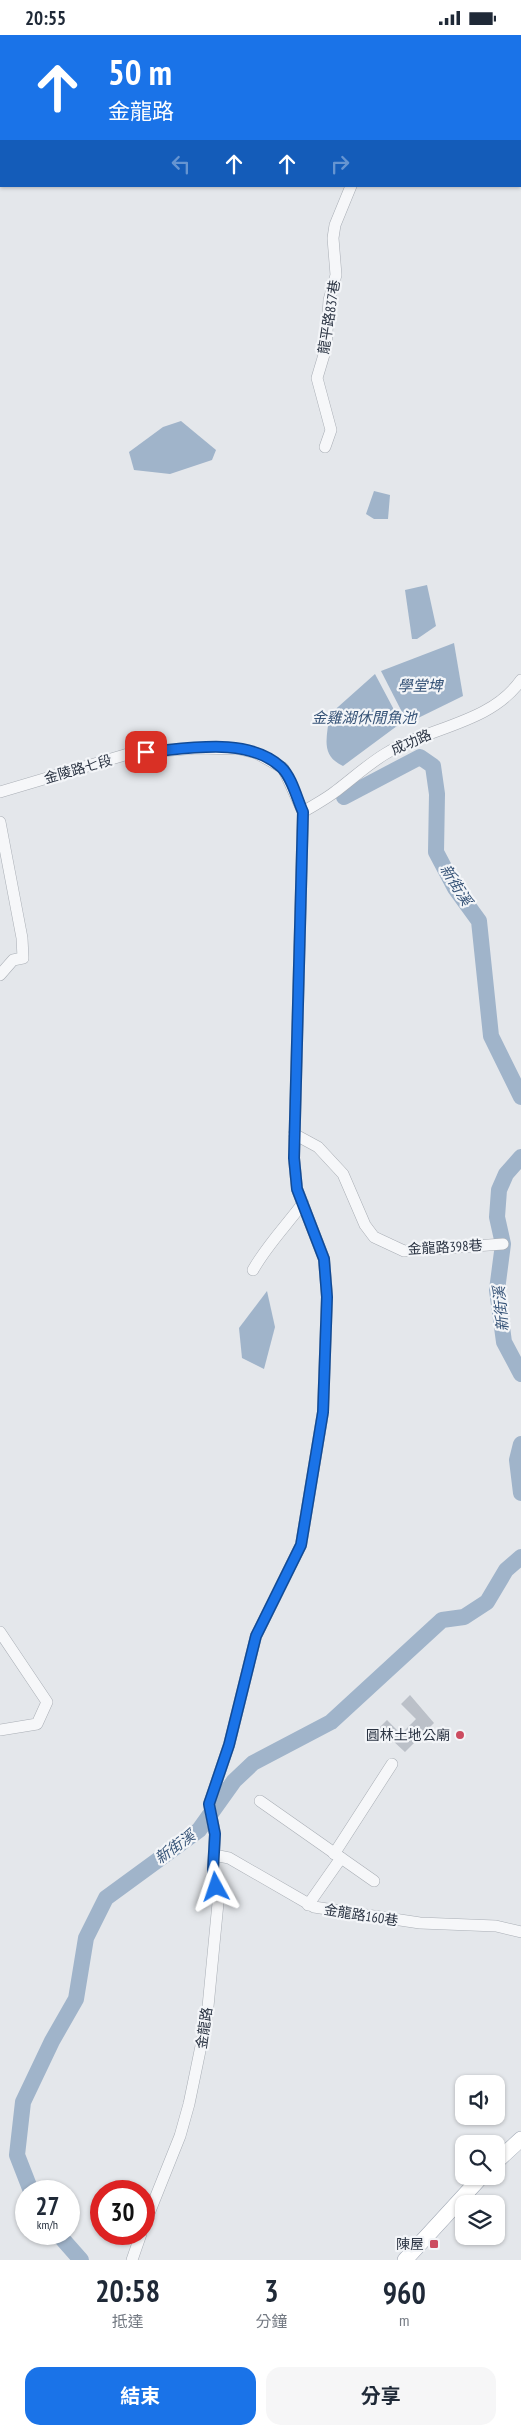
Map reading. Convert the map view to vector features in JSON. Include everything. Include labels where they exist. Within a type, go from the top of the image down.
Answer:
[{"type":"main road","points":[[505,2153],[521,2139]]},
{"type":"main road","points":[[406,2260],[474,2185]]},
{"type":"street","name":"龍平路837巷","points":[[324,447],[331,429],[317,378],[326,347],[329,300],[336,275],[333,238],[335,225],[351,187]]},
{"type":"street","name":"成功路","points":[[303,812],[385,754],[419,737],[489,709],[502,700],[521,679]]},
{"type":"street","name":"金陵路七段","points":[[0,792],[128,754],[197,748],[239,749],[256,753],[283,768],[303,812]]},
{"type":"street","points":[[253,1270],[265,1248],[281,1232],[303,1203],[297,1189],[294,1133],[303,812]]},
{"type":"street","points":[[0,822],[22,938],[23,958],[13,960],[0,975]]},
{"type":"street","name":"金龍路398巷","points":[[294,1133],[318,1147],[343,1174],[365,1225],[374,1237],[404,1251],[503,1244]]},
{"type":"street","name":"金龍路","points":[[155,2198],[180,2136],[199,2061],[206,2017],[218,1903],[214,1855],[215,1834],[209,1804],[229,1745],[256,1636],[301,1545],[322,1421],[327,1297],[324,1259],[303,1203]]},
{"type":"street","points":[[0,1632],[47,1702],[37,1724],[0,1730]]},
{"type":"street","points":[[308,1905],[392,1764]]},
{"type":"street","points":[[260,1801],[374,1881]]},
{"type":"street","name":"金龍路160巷","points":[[214,1855],[229,1858],[308,1905],[420,1923],[496,1926],[521,1933]]},
{"type":"street","points":[[132,2260],[137,2245]]},
{"type":"water","points":[[181,421],[216,450],[212,460],[170,474],[134,470],[129,452],[163,427]]},
{"type":"water","points":[[374,491],[390,495],[388,519],[374,519],[366,514]]},
{"type":"water","points":[[427,585],[436,626],[417,639],[412,639],[405,590]]},
{"type":"water","name":"學堂埤","points":[[454,643],[463,696],[414,720],[404,716],[381,671]]},
{"type":"water","name":"金雞湖休閒魚池","points":[[375,674],[401,723],[343,766],[335,762],[328,751],[329,715]]},
{"type":"water","points":[[267,1291],[275,1327],[264,1369],[242,1358],[239,1328]]},
{"type":"building","points":[[410,1695],[434,1723],[405,1752],[379,1728],[387,1720],[401,1734],[416,1719],[401,1704]]},
{"type":"waterway","name":"新街溪","points":[[344,797],[420,757],[433,766],[437,794],[436,852],[455,888],[479,921],[491,1036],[521,1097]]},
{"type":"waterway","name":"新街溪","points":[[521,1157],[506,1174],[499,1190],[497,1217],[503,1244],[497,1290],[504,1342],[521,1374]]},
{"type":"waterway","name":"新街溪","points":[[521,1444],[517,1460],[521,1493]]},
{"type":"waterway","name":"新街溪","points":[[27,2180],[17,2155],[23,2102],[52,2041],[76,1999],[86,1938],[106,1898],[199,1830],[234,1781],[253,1763],[331,1722],[442,1620],[464,1617],[487,1602],[506,1570],[521,1557]]},
{"type":"waterway","name":"新街溪","points":[[68,2245],[81,2260]]},
{"type":"place","name":"圓林土地公廟","points":[[460,1735]]},
{"type":"place","name":"陳屋","points":[[434,2244]]},
{"type":"route","points":[[146,752],[222,748],[256,753],[283,768],[303,812],[303,878],[294,1158],[297,1189],[324,1259],[327,1335],[323,1412],[301,1545],[256,1636],[229,1745],[209,1804],[215,1834],[213,1870],[216,1887]]}]
